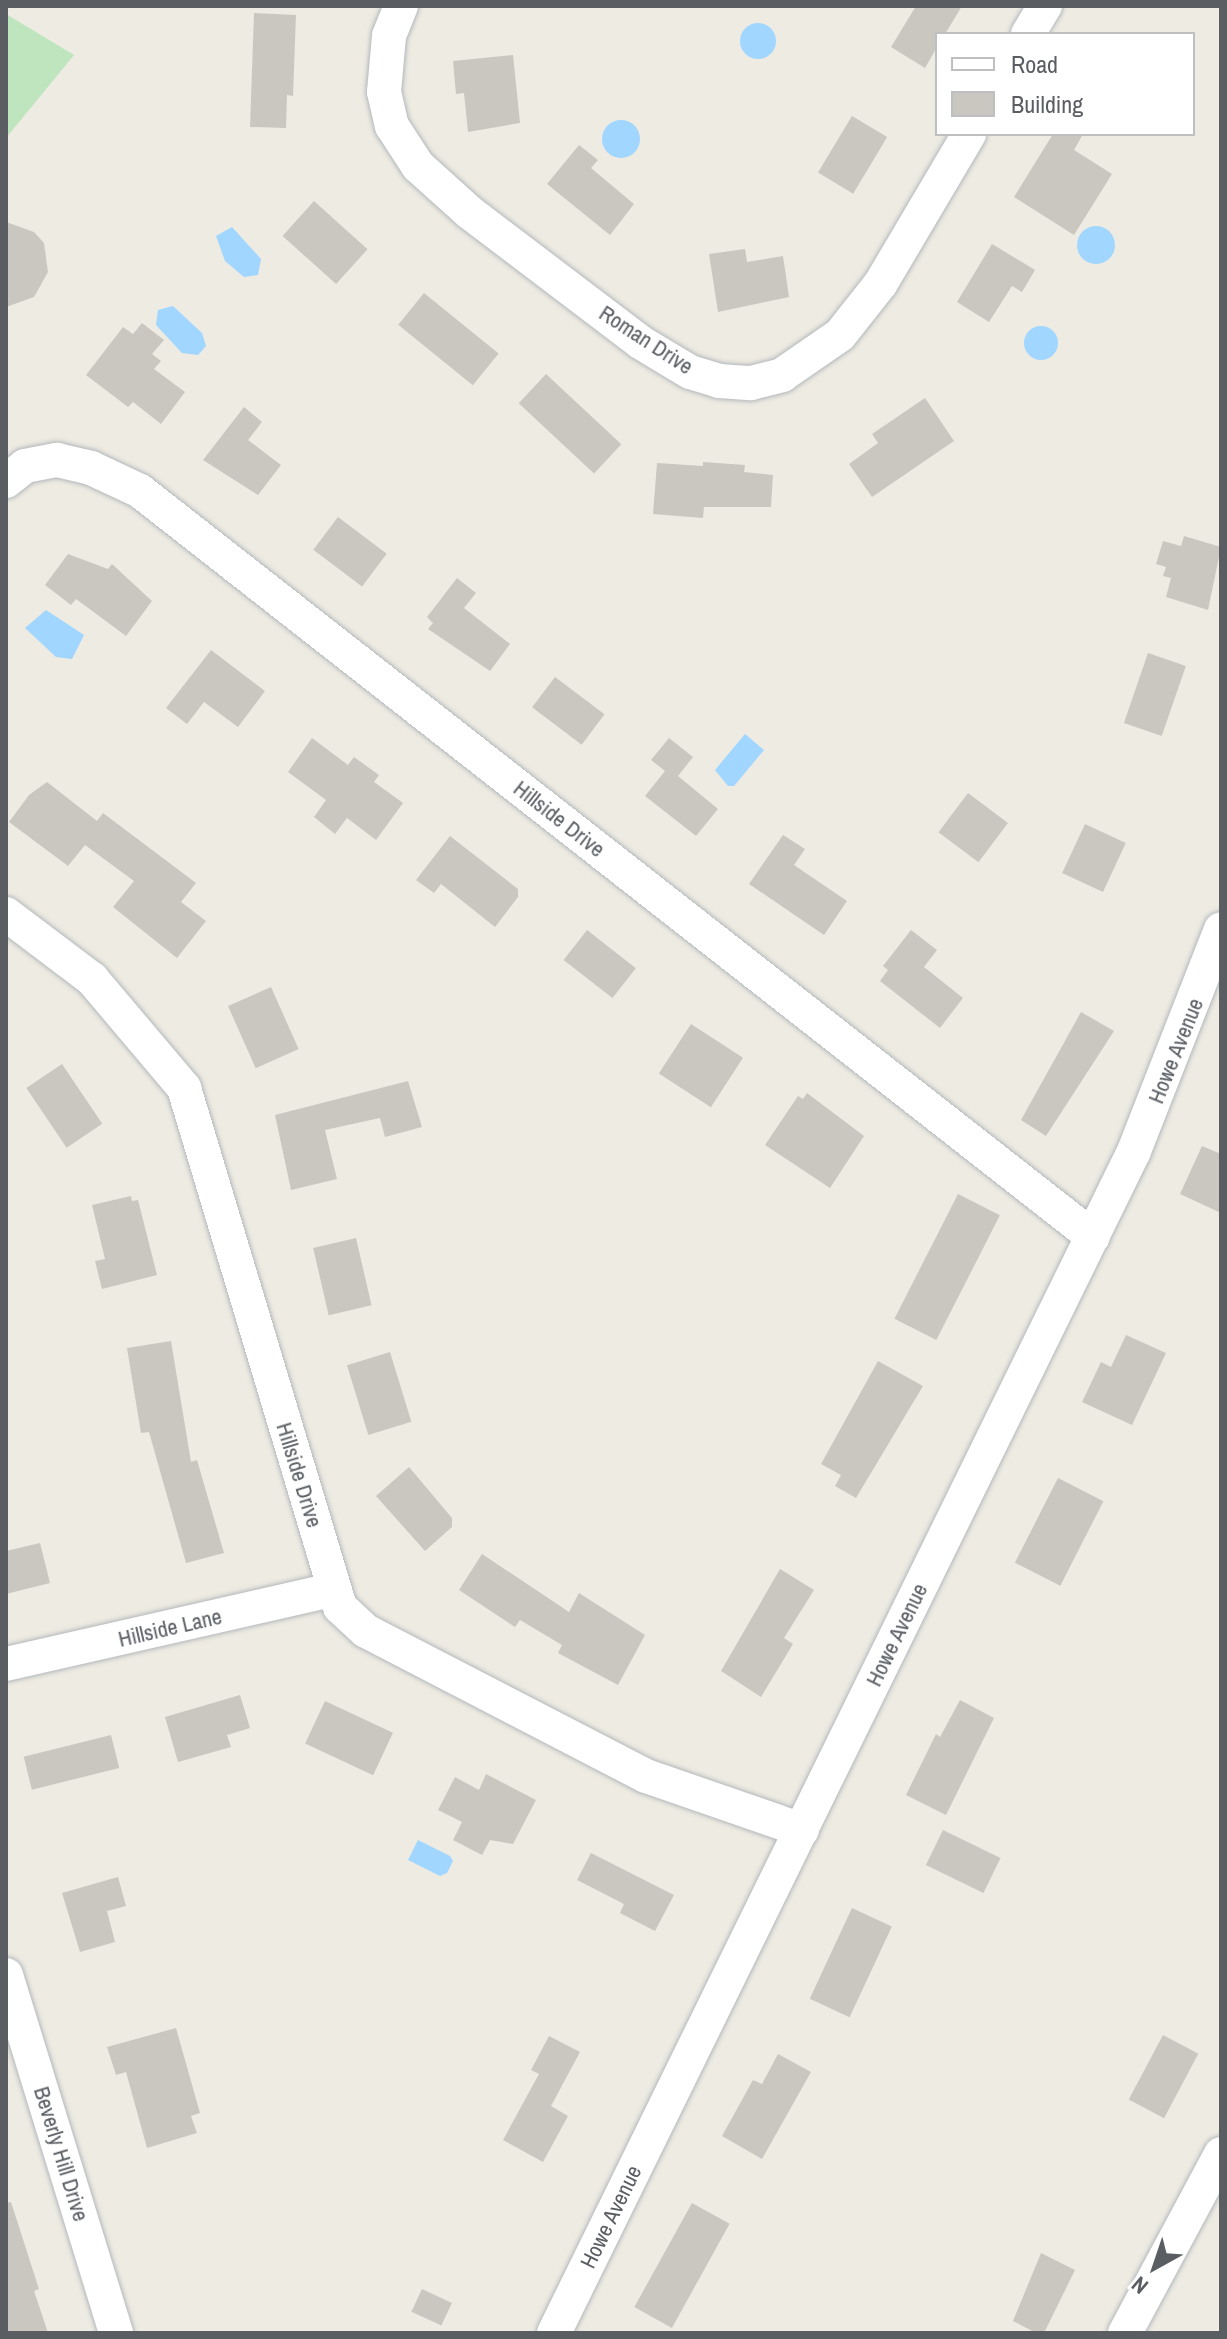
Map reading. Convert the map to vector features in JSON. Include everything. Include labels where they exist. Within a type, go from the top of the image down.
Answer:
[{"type":"street","name":"Roman Drive","points":[[401,6],[389,36],[384,92],[396,136],[418,166],[469,212],[640,342],[690,372],[719,381],[751,383],[782,375],[840,335],[881,283],[968,136]]},
{"type":"street","points":[[1029,32],[1045,6]]},
{"type":"street","name":"Hillside Drive","points":[[6,481],[25,466],[57,460],[91,468],[140,491],[1093,1237]]},
{"type":"street","name":"Hillside Drive","points":[[6,914],[92,979],[184,1088],[340,1607],[366,1631],[646,1776],[802,1830]]},
{"type":"street","name":"Howe Avenue","points":[[554,2333],[1093,1237],[1179,1046],[1221,929]]},
{"type":"street","name":"Hillside Lane","points":[[6,1664],[333,1590]]},
{"type":"street","name":"Beverly Hill Drive","points":[[6,1975],[116,2333]]},
{"type":"street","points":[[1125,2333],[1221,2154]]},
{"type":"green space","points":[[6,14],[74,55],[6,138]]},
{"type":"water","points":[[758,23],[771,28],[776,41],[771,54],[758,59],[745,54],[740,41],[745,28]]},
{"type":"water","points":[[621,120],[634,126],[640,139],[634,152],[621,158],[608,152],[602,139],[608,126]]},
{"type":"water","points":[[1096,226],[1109,232],[1115,245],[1109,258],[1096,264],[1083,258],[1077,245],[1083,232]]},
{"type":"water","points":[[232,227],[261,259],[258,275],[244,277],[225,261],[216,236]]},
{"type":"water","points":[[173,306],[202,333],[206,346],[198,355],[182,353],[156,325],[158,310]]},
{"type":"water","points":[[1041,326],[1053,331],[1058,343],[1053,355],[1041,360],[1029,355],[1024,343],[1029,331]]},
{"type":"water","points":[[46,610],[84,635],[72,659],[56,657],[25,628]]},
{"type":"water","points":[[745,734],[764,750],[734,786],[728,786],[715,770]]},
{"type":"water","points":[[418,1840],[450,1856],[453,1861],[447,1873],[440,1876],[408,1860]]},
{"type":"building","points":[[916,6],[962,6],[946,32],[935,32],[935,50],[925,68],[891,47]]},
{"type":"building","points":[[254,13],[296,15],[293,96],[287,95],[286,128],[250,127]]},
{"type":"building","points":[[513,55],[520,123],[468,132],[464,93],[456,94],[453,61]]},
{"type":"building","points":[[852,116],[887,137],[853,194],[818,173]]},
{"type":"building","points":[[1052,136],[1082,136],[1074,150],[1112,174],[1074,235],[1014,197]]},
{"type":"building","points":[[579,145],[598,160],[591,168],[634,204],[610,235],[547,184]]},
{"type":"building","points":[[314,201],[368,249],[336,284],[283,236]]},
{"type":"building","points":[[6,222],[34,232],[44,243],[48,272],[34,297],[6,307]]},
{"type":"building","points":[[992,244],[1035,270],[1022,292],[1012,286],[989,322],[957,302]]},
{"type":"building","points":[[745,249],[747,262],[783,256],[789,297],[718,312],[709,254]]},
{"type":"building","points":[[424,293],[499,353],[473,385],[398,325]]},
{"type":"building","points":[[142,323],[164,340],[152,354],[161,361],[154,369],[185,392],[161,424],[133,402],[128,407],[86,375],[123,327],[133,334]]},
{"type":"building","points":[[546,374],[621,444],[594,473],[519,403]]},
{"type":"building","points":[[925,398],[954,441],[872,497],[849,464],[878,443],[872,434]]},
{"type":"building","points":[[244,407],[262,422],[248,440],[281,465],[258,495],[203,460]]},
{"type":"building","points":[[703,462],[745,465],[744,472],[773,475],[771,507],[704,507],[703,518],[653,514],[657,463],[703,466]]},
{"type":"building","points":[[338,517],[387,554],[362,586],[313,550]]},
{"type":"building","points":[[1184,536],[1221,547],[1208,610],[1166,597],[1171,578],[1163,576],[1166,567],[1156,564],[1163,541],[1181,546]]},
{"type":"building","points":[[68,554],[108,569],[112,564],[152,601],[126,636],[76,599],[71,605],[45,585]]},
{"type":"building","points":[[457,578],[476,593],[464,608],[510,644],[490,671],[428,629],[433,623],[427,617]]},
{"type":"building","points":[[211,650],[265,691],[238,727],[204,702],[187,724],[166,708]]},
{"type":"building","points":[[1148,653],[1186,666],[1162,736],[1124,723]]},
{"type":"building","points":[[555,677],[605,714],[582,745],[532,707]]},
{"type":"building","points":[[312,738],[348,765],[354,757],[379,775],[374,782],[403,803],[376,840],[347,818],[335,834],[314,817],[326,800],[288,772]]},
{"type":"building","points":[[669,738],[693,757],[678,776],[718,809],[696,836],[645,796],[665,771],[651,760]]},
{"type":"building","points":[[47,782],[97,821],[103,813],[196,883],[181,902],[206,921],[177,958],[113,907],[134,881],[85,845],[68,866],[9,822],[29,795]]},
{"type":"building","points":[[968,793],[1008,823],[978,862],[939,832]]},
{"type":"building","points":[[1085,824],[1126,843],[1103,892],[1062,873]]},
{"type":"building","points":[[783,835],[805,849],[794,865],[847,901],[824,935],[749,884]]},
{"type":"building","points":[[450,836],[518,889],[518,897],[495,927],[441,884],[434,893],[416,880]]},
{"type":"building","points":[[587,930],[636,968],[612,998],[564,960]]},
{"type":"building","points":[[911,930],[937,950],[924,967],[963,998],[940,1028],[880,981],[888,970],[883,966]]},
{"type":"building","points":[[271,987],[299,1049],[256,1068],[228,1006]]},
{"type":"building","points":[[1081,1012],[1114,1031],[1046,1136],[1021,1120]]},
{"type":"building","points":[[691,1024],[743,1058],[711,1107],[659,1073]]},
{"type":"building","points":[[62,1064],[102,1124],[67,1148],[26,1088]]},
{"type":"building","points":[[408,1081],[422,1127],[385,1137],[380,1118],[325,1130],[337,1179],[291,1190],[275,1115]]},
{"type":"building","points":[[807,1093],[864,1136],[830,1188],[765,1145],[798,1096],[803,1099]]},
{"type":"building","points":[[1202,1146],[1221,1154],[1221,1213],[1180,1194]]},
{"type":"building","points":[[958,1194],[1000,1215],[936,1340],[894,1319]]},
{"type":"building","points":[[131,1196],[132,1201],[138,1200],[157,1275],[102,1289],[95,1261],[105,1259],[92,1205]]},
{"type":"building","points":[[356,1238],[372,1305],[329,1315],[313,1248]]},
{"type":"building","points":[[1126,1335],[1166,1353],[1132,1425],[1082,1402],[1101,1362],[1111,1367]]},
{"type":"building","points":[[171,1341],[191,1462],[197,1460],[224,1553],[186,1563],[149,1432],[141,1433],[127,1348]]},
{"type":"building","points":[[390,1352],[411,1422],[368,1435],[347,1365]]},
{"type":"building","points":[[878,1361],[923,1386],[856,1498],[835,1486],[841,1475],[821,1464]]},
{"type":"building","points":[[409,1467],[452,1518],[452,1527],[425,1551],[376,1496]]},
{"type":"building","points":[[1058,1478],[1103,1501],[1060,1586],[1015,1563]]},
{"type":"building","points":[[40,1543],[50,1583],[6,1594],[6,1551]]},
{"type":"building","points":[[482,1554],[569,1612],[579,1593],[645,1635],[618,1685],[558,1653],[562,1645],[520,1620],[515,1627],[459,1590]]},
{"type":"building","points":[[780,1569],[814,1590],[784,1638],[793,1644],[761,1697],[721,1671]]},
{"type":"building","points":[[240,1695],[250,1728],[227,1735],[231,1747],[178,1762],[165,1717]]},
{"type":"building","points":[[960,1700],[994,1718],[946,1815],[906,1795],[936,1734],[940,1737]]},
{"type":"building","points":[[325,1701],[393,1733],[373,1775],[305,1744]]},
{"type":"building","points":[[111,1735],[119,1768],[32,1790],[24,1757]]},
{"type":"building","points":[[486,1774],[536,1800],[513,1844],[490,1840],[482,1855],[453,1840],[462,1822],[438,1810],[455,1777],[479,1790]]},
{"type":"building","points":[[943,1830],[1001,1858],[983,1893],[926,1865]]},
{"type":"building","points":[[591,1853],[674,1895],[655,1931],[620,1913],[624,1904],[577,1880]]},
{"type":"building","points":[[118,1877],[126,1906],[107,1911],[115,1942],[80,1952],[62,1893]]},
{"type":"building","points":[[852,1908],[892,1927],[850,2017],[810,1999]]},
{"type":"building","points":[[176,2028],[200,2113],[191,2116],[197,2133],[147,2148],[126,2072],[116,2075],[107,2047]]},
{"type":"building","points":[[1163,2035],[1198,2054],[1164,2118],[1129,2099]]},
{"type":"building","points":[[549,2036],[580,2052],[551,2106],[568,2116],[543,2162],[503,2140],[539,2074],[531,2070]]},
{"type":"building","points":[[778,2054],[811,2072],[762,2159],[722,2136],[753,2080],[762,2084]]},
{"type":"building","points":[[11,2202],[39,2289],[34,2291],[48,2333],[6,2333],[6,2203]]},
{"type":"building","points":[[692,2203],[730,2224],[672,2328],[634,2307]]},
{"type":"building","points":[[1041,2253],[1075,2270],[1044,2333],[1036,2333],[1013,2321]]},
{"type":"building","points":[[422,2289],[452,2303],[441,2326],[411,2312]]}]
